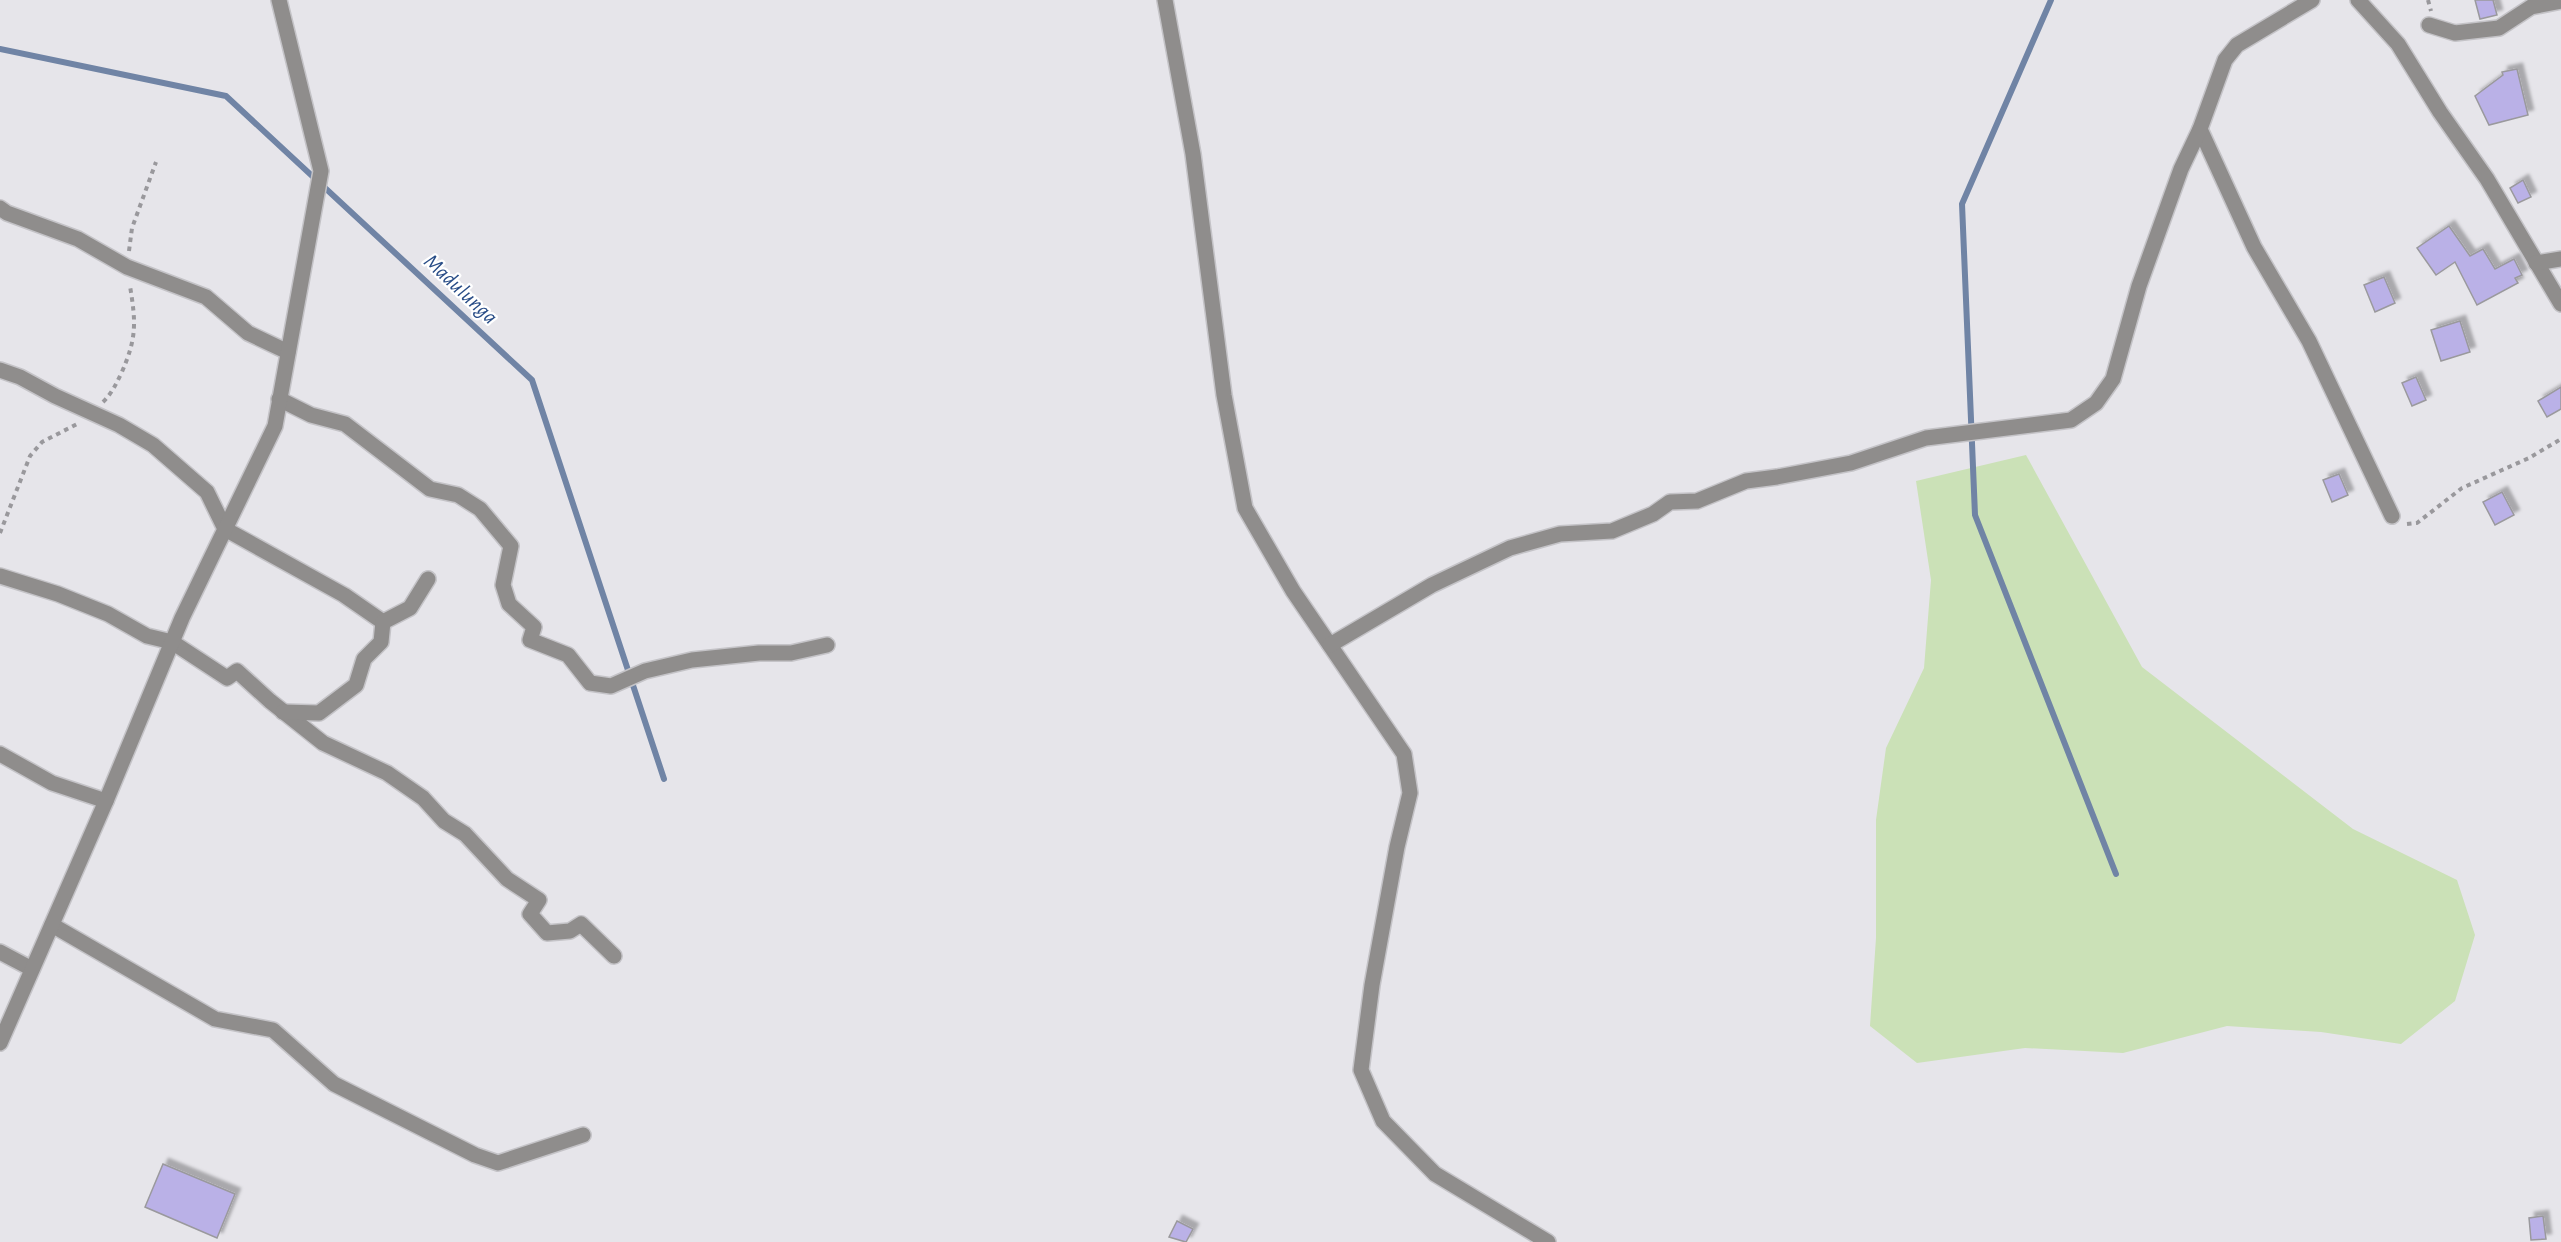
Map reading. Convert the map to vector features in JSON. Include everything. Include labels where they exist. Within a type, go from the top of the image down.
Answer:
[{"type":"street","points":[[0,1044],[106,801],[172,642],[275,426],[321,171],[279,0]]},
{"type":"street","points":[[1165,0],[1193,154],[1224,395],[1245,508],[1293,591],[1404,754],[1410,793],[1397,846],[1372,985],[1361,1070],[1383,1121],[1435,1174],[1548,1242]]},
{"type":"street","points":[[1330,645],[1432,585],[1510,548],[1560,534],[1612,531],[1653,514],[1670,502],[1697,501],[1746,481],[1851,463],[1926,438],[2071,420],[2096,403],[2114,379],[2139,286],[2181,169],[2200,129],[2225,60],[2238,45],[2312,0]]},
{"type":"street","points":[[2358,0],[2398,44],[2440,112],[2487,179],[2561,304]]},
{"type":"street","points":[[2428,25],[2455,33],[2499,28],[2531,7],[2561,2]]},
{"type":"street","points":[[2200,129],[2254,247],[2309,341],[2392,516]]},
{"type":"street","points":[[0,208],[7,213],[78,239],[128,267],[206,297],[248,333],[288,352]]},
{"type":"street","points":[[2536,263],[2561,259]]},
{"type":"street","points":[[0,370],[20,377],[119,425],[153,445],[207,492],[225,529],[344,595],[383,622]]},
{"type":"street","points":[[279,399],[311,415],[345,424],[430,489],[458,495],[480,509],[511,546],[503,585],[509,604],[534,627],[530,640],[568,655],[590,683],[611,686],[645,671],[692,660],[759,653],[791,653],[827,645]]},
{"type":"street","points":[[0,576],[58,594],[108,614],[147,636],[172,642],[226,678],[237,671],[282,712],[323,743],[387,773],[423,798],[444,821],[465,834],[507,879],[539,900],[530,914],[547,933],[570,931],[581,924],[614,956]]},
{"type":"street","points":[[383,622],[410,608],[428,579]]},
{"type":"street","points":[[282,712],[319,712],[356,686],[364,659],[381,642],[383,622]]},
{"type":"street","points":[[0,754],[52,783],[106,801]]},
{"type":"street","points":[[52,925],[215,1019],[273,1030],[333,1084],[475,1155],[498,1163],[583,1135]]},
{"type":"street","points":[[0,952],[32,969]]},
{"type":"path","points":[[0,533],[30,456],[42,442],[80,423],[111,394],[132,348],[134,315],[128,267],[132,228],[156,162]]},
{"type":"path","points":[[2392,516],[2400,525],[2417,523],[2462,488],[2529,458],[2561,439]]},
{"type":"green space","points":[[2026,455],[2142,667],[2353,829],[2457,880],[2475,935],[2455,1001],[2401,1044],[2321,1032],[2227,1026],[2123,1053],[2025,1048],[1917,1063],[1870,1026],[1876,938],[1876,820],[1886,748],[1924,668],[1931,580],[1916,481]]},
{"type":"building","points":[[2475,0],[2493,0],[2497,15],[2480,19]]},
{"type":"building","points":[[2517,69],[2528,115],[2489,125],[2475,96],[2503,75],[2502,72]]},
{"type":"building","points":[[2523,180],[2531,197],[2518,203],[2510,188]]},
{"type":"building","points":[[2449,226],[2470,256],[2483,249],[2495,269],[2514,259],[2522,275],[2515,278],[2518,283],[2477,305],[2455,262],[2436,275],[2417,248]]},
{"type":"building","points":[[2384,277],[2395,303],[2375,312],[2364,285]]},
{"type":"building","points":[[2460,321],[2470,352],[2441,361],[2431,330]]},
{"type":"building","points":[[2416,377],[2426,400],[2412,406],[2402,383]]},
{"type":"building","points":[[2561,387],[2561,409],[2547,417],[2538,401]]},
{"type":"building","points":[[2339,474],[2348,495],[2332,502],[2323,480]]},
{"type":"building","points":[[2502,492],[2514,515],[2495,525],[2483,502]]},
{"type":"building","points":[[163,1164],[235,1194],[217,1238],[145,1207]]},
{"type":"building","points":[[2543,1216],[2546,1239],[2531,1240],[2529,1218]]},
{"type":"building","points":[[1177,1221],[1193,1229],[1186,1242],[1169,1237]]},
{"type":"waterway","points":[[2051,0],[1962,204],[1975,515],[2116,874]]},
{"type":"waterway","name":"Madulunga","points":[[0,49],[226,96],[532,380],[664,779]]}]
